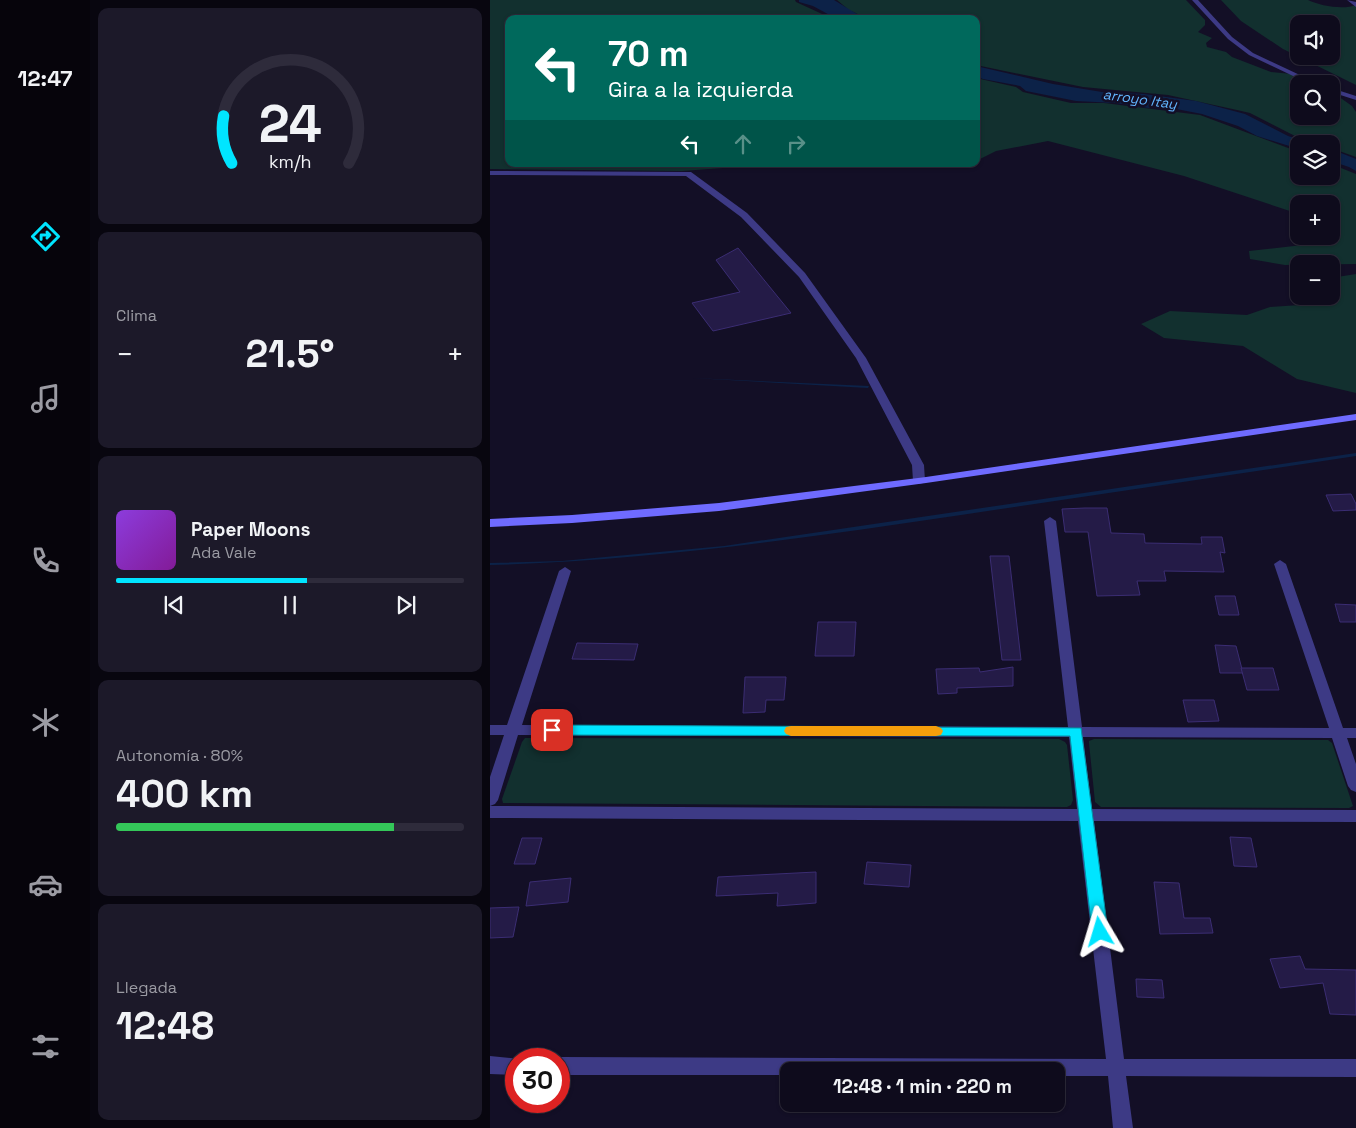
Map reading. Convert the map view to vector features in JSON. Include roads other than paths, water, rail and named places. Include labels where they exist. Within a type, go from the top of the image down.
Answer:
[{"type":"street","points":[[1195,0],[1230,38],[1251,54],[1296,75]]},
{"type":"street","points":[[1350,0],[1356,5]]},
{"type":"street","points":[[1340,93],[1356,98]]},
{"type":"street","points":[[490,172],[526,174],[688,174],[744,215],[802,274],[861,358],[918,464],[919,481]]},
{"type":"street","points":[[490,523],[572,519],[719,507],[919,481],[1356,417]]},
{"type":"street","points":[[1050,521],[1123,1128]]},
{"type":"street","points":[[1280,564],[1356,786]]},
{"type":"street","points":[[490,800],[565,571]]},
{"type":"street","points":[[490,730],[1356,733]]},
{"type":"street","points":[[490,812],[1356,816]]},
{"type":"street","points":[[490,1066],[505,1066]]},
{"type":"street","points":[[570,1066],[1116,1069],[1356,1068]]},
{"type":"water","points":[[799,0],[834,0],[858,15],[830,15],[813,6],[799,2]]},
{"type":"water","name":"arroyo Itay","points":[[980,67],[1053,84],[1102,92],[1144,94],[1196,101],[1245,114],[1290,137],[1290,146],[1257,136],[1238,126],[1202,114],[1166,107],[1149,108],[1115,103],[1076,101],[1026,91],[1020,86],[980,78]]},
{"type":"water","points":[[1340,153],[1356,159],[1356,171],[1340,164]]},
{"type":"water","points":[[692,378],[869,386],[868,388]]},
{"type":"water","points":[[1356,453],[1356,456],[785,540],[608,559],[490,565],[490,563],[562,561],[724,546]]}]
